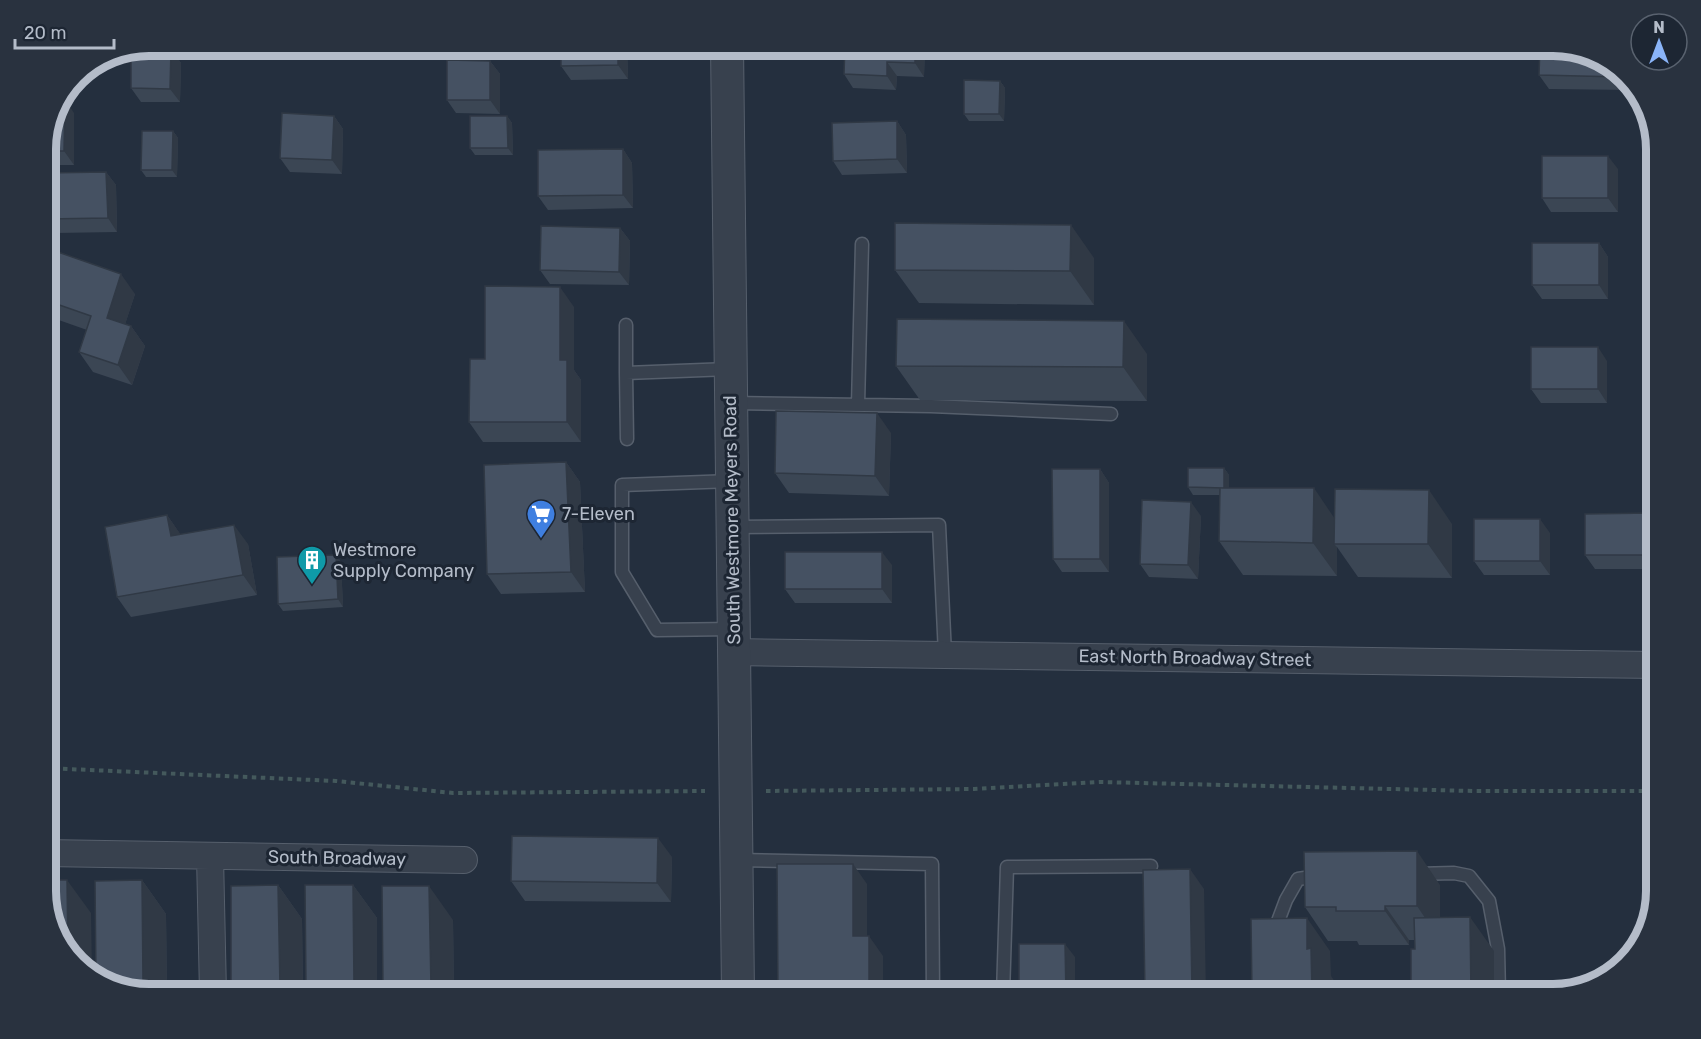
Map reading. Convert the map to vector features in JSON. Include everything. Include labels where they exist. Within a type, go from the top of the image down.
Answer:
[{"type":"street","name":"South Westmore Meyers Road","points":[[727,56],[738,984]]},
{"type":"street","name":"East North Broadway Street","points":[[733,641],[945,655],[1646,665]]},
{"type":"street","name":"South Broadway","points":[[56,853],[464,860]]},
{"type":"street","points":[[210,856],[213,984]]},
{"type":"lane","points":[[858,405],[862,244]]},
{"type":"lane","points":[[626,325],[627,439]]},
{"type":"lane","points":[[626,373],[730,369]]},
{"type":"lane","points":[[731,403],[1111,414]]},
{"type":"lane","points":[[732,481],[622,485],[622,573],[657,630],[733,641]]},
{"type":"lane","points":[[732,527],[939,525],[945,655]]},
{"type":"lane","points":[[736,860],[932,864],[933,984]]},
{"type":"lane","points":[[1004,984],[1007,867],[1151,866]]},
{"type":"lane","points":[[1403,874],[1454,873],[1469,876],[1489,901],[1498,949],[1499,984]]},
{"type":"lane","points":[[1272,939],[1286,900],[1298,879],[1335,874]]},
{"type":"path","points":[[56,768],[336,781],[453,793],[695,791]]},
{"type":"path","points":[[773,790],[974,789],[1100,782],[1474,791],[1646,791]]},
{"type":"building","points":[[171,56],[170,89],[131,88],[131,57]]},
{"type":"building","points":[[561,56],[618,56],[618,65],[561,66]]},
{"type":"building","points":[[845,56],[915,56],[915,63],[887,62],[887,76],[844,74]]},
{"type":"building","points":[[1540,56],[1565,56],[1588,63],[1611,77],[1539,75]]},
{"type":"building","points":[[447,60],[490,61],[490,100],[447,100]]},
{"type":"building","points":[[964,80],[1000,81],[999,114],[964,114]]},
{"type":"building","points":[[65,107],[64,151],[56,151],[56,142]]},
{"type":"building","points":[[282,113],[334,116],[332,160],[280,158]]},
{"type":"building","points":[[470,116],[507,116],[508,148],[470,148]]},
{"type":"building","points":[[897,121],[897,159],[833,161],[832,123]]},
{"type":"building","points":[[142,131],[173,131],[172,170],[141,170]]},
{"type":"building","points":[[623,149],[623,195],[538,196],[538,150]]},
{"type":"building","points":[[1542,156],[1608,156],[1608,198],[1542,198]]},
{"type":"building","points":[[106,172],[108,218],[56,219],[56,173]]},
{"type":"building","points":[[895,223],[1071,225],[1070,271],[895,270]]},
{"type":"building","points":[[541,226],[620,228],[619,272],[540,270]]},
{"type":"building","points":[[1532,243],[1599,243],[1599,285],[1532,285]]},
{"type":"building","points":[[56,251],[121,274],[107,318],[131,326],[118,365],[79,352],[91,316],[56,304]]},
{"type":"building","points":[[485,286],[560,287],[560,360],[567,360],[567,422],[469,422],[470,359],[485,359]]},
{"type":"building","points":[[897,319],[1124,321],[1123,367],[896,366]]},
{"type":"building","points":[[1531,347],[1598,347],[1598,389],[1531,389]]},
{"type":"building","points":[[776,411],[877,413],[875,476],[775,473]]},
{"type":"building","name":"7-Eleven","points":[[566,462],[571,572],[487,574],[484,465]]},
{"type":"building","points":[[1188,468],[1224,468],[1224,488],[1188,487]]},
{"type":"building","points":[[1052,469],[1100,469],[1100,559],[1053,559]]},
{"type":"building","points":[[1220,488],[1314,488],[1313,543],[1219,541]]},
{"type":"building","points":[[1335,489],[1429,490],[1428,544],[1334,544]]},
{"type":"building","points":[[1142,500],[1191,502],[1188,565],[1140,564]]},
{"type":"building","points":[[1645,513],[1646,555],[1585,555],[1585,514]]},
{"type":"building","points":[[167,515],[171,536],[234,525],[243,575],[117,597],[105,527]]},
{"type":"building","points":[[1474,519],[1540,519],[1540,561],[1474,561]]},
{"type":"building","points":[[785,552],[882,552],[882,589],[785,589]]},
{"type":"building","name":"Westmore Supply Company","points":[[336,555],[338,599],[278,604],[277,557]]},
{"type":"building","points":[[512,836],[658,838],[657,883],[511,881]]},
{"type":"building","points":[[1417,851],[1417,906],[1385,906],[1385,911],[1336,911],[1336,907],[1305,907],[1304,852]]},
{"type":"building","points":[[777,864],[853,864],[853,936],[869,936],[869,984],[778,984]]},
{"type":"building","points":[[1190,869],[1192,984],[1145,984],[1143,870]]},
{"type":"building","points":[[56,880],[67,880],[68,937],[60,921],[56,897]]},
{"type":"building","points":[[142,880],[143,982],[124,980],[96,966],[95,881]]},
{"type":"building","points":[[278,885],[280,984],[231,984],[231,886]]},
{"type":"building","points":[[305,885],[353,885],[354,984],[306,984]]},
{"type":"building","points":[[382,886],[429,886],[431,984],[383,984]]},
{"type":"building","points":[[1470,917],[1471,984],[1411,984],[1411,949],[1415,949],[1414,918]]},
{"type":"building","points":[[1307,918],[1307,949],[1311,948],[1312,984],[1252,984],[1251,919]]},
{"type":"building","points":[[1019,944],[1065,944],[1066,984],[1019,984]]},
{"type":"place","name":"7-Eleven","points":[[541,540]]},
{"type":"place","name":"Westmore Supply Company","points":[[312,586]]}]
